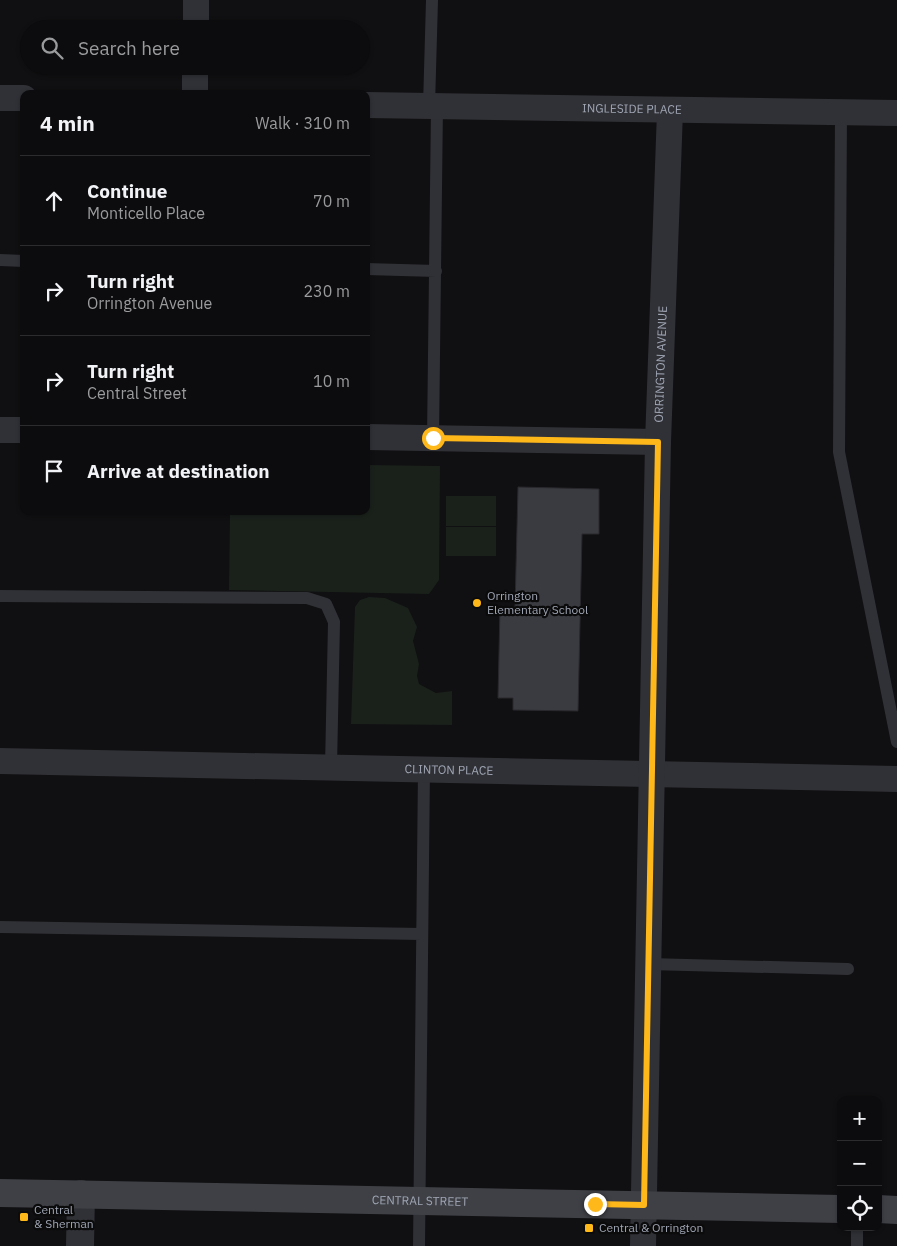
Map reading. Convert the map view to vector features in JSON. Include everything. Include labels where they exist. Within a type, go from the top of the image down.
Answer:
[{"type":"main road","name":"CENTRAL STREET","points":[[0,1193],[837,1209]]},
{"type":"main road","points":[[882,1210],[897,1210]]},
{"type":"street","points":[[196,0],[196,20]]},
{"type":"street","points":[[195,90],[196,75]]},
{"type":"street","points":[[0,98],[20,98]]},
{"type":"street","name":"INGLESIDE PLACE","points":[[370,105],[897,114]]},
{"type":"street","name":"ORRINGTON AVENUE","points":[[643,1246],[658,442],[670,111]]},
{"type":"street","points":[[0,430],[20,430]]},
{"type":"street","points":[[370,437],[658,442]]},
{"type":"street","name":"CLINTON PLACE","points":[[0,761],[424,768],[652,776],[897,780]]},
{"type":"street","points":[[80,1246],[81,1194]]},
{"type":"lane","points":[[432,0],[436,271],[433,438]]},
{"type":"lane","points":[[840,113],[840,452],[897,742]]},
{"type":"lane","points":[[0,260],[20,261]]},
{"type":"lane","points":[[370,269],[436,271]]},
{"type":"lane","points":[[0,596],[306,598],[326,604],[334,622],[331,767]]},
{"type":"lane","points":[[420,1246],[424,768]]},
{"type":"lane","points":[[0,927],[422,934]]},
{"type":"lane","points":[[648,964],[848,969]]},
{"type":"lane","points":[[857,1231],[857,1246]]},
{"type":"shaded area","points":[[370,465],[440,466],[439,580],[429,594],[229,590],[230,515],[370,515]]},
{"type":"shaded area","points":[[446,496],[496,496],[496,526],[446,526]]},
{"type":"shaded area","points":[[446,527],[496,527],[496,556],[446,556]]},
{"type":"shaded area","points":[[369,597],[385,598],[408,608],[417,627],[413,641],[419,664],[417,676],[419,684],[436,693],[452,691],[452,725],[351,724],[355,607],[360,600]]},
{"type":"building","points":[[518,487],[599,489],[599,534],[582,534],[578,711],[513,710],[513,698],[498,698],[500,608],[515,608]]},
{"type":"place","name":"Orrington Elementary School","points":[[477,603]]},
{"type":"place","name":"Central & Sherman","points":[[24,1217]]},
{"type":"place","name":"Central & Orrington","points":[[589,1228]]},
{"type":"route","points":[[433,438],[658,442],[644,1205],[595,1204]]}]
